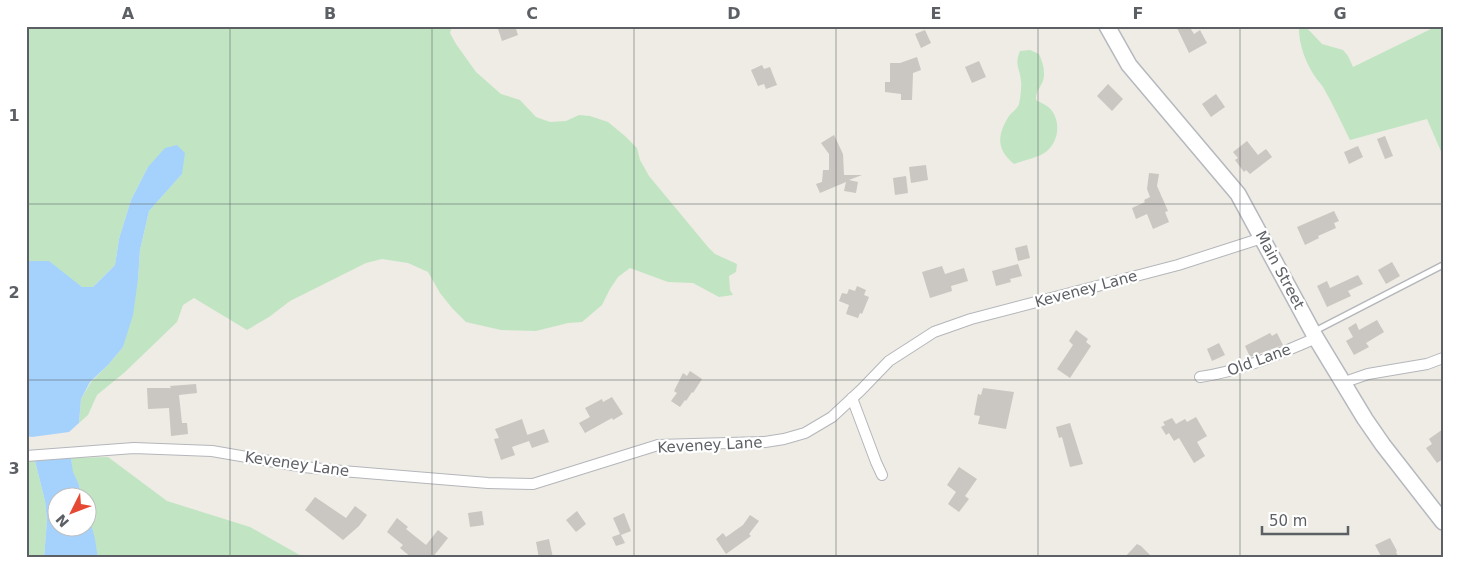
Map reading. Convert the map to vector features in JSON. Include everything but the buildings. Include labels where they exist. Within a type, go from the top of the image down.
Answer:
[{"type":"main road","name":"Main Street","points":[[1108,26],[1129,65],[1238,194],[1342,383],[1383,445],[1443,522]]},
{"type":"street","name":"Keveney Lane","points":[[26,456],[134,448],[212,451],[304,467],[507,485],[533,484],[658,445],[741,444],[784,439],[805,433],[818,427],[832,416],[889,361],[934,332],[971,319],[1178,265],[1262,238]]},
{"type":"street","name":"Old Lane","points":[[1200,377],[1230,371],[1276,355],[1315,335]]},
{"type":"street","points":[[1342,383],[1368,374],[1427,364],[1443,358]]},
{"type":"street","points":[[852,398],[882,475]]},
{"type":"lane","points":[[1315,335],[1443,265]]},
{"type":"green space","points":[[26,26],[452,26],[450,33],[476,72],[501,94],[520,100],[536,117],[550,122],[566,121],[579,115],[590,116],[608,122],[625,136],[637,148],[640,160],[649,176],[708,247],[715,254],[737,264],[736,272],[729,276],[730,290],[733,295],[719,297],[693,283],[668,282],[630,268],[618,277],[602,305],[582,322],[568,323],[536,331],[501,330],[466,322],[440,293],[428,272],[408,263],[382,259],[366,263],[290,301],[269,317],[247,330],[194,298],[183,305],[177,322],[125,372],[97,395],[88,415],[79,423],[81,399],[91,382],[123,347],[138,280],[140,250],[149,211],[182,174],[148,167],[131,200],[119,239],[115,265],[93,287],[82,287],[26,261]]},
{"type":"green space","points":[[1299,26],[1305,26],[1322,44],[1343,50],[1353,67],[1437,26],[1443,26],[1443,156],[1427,119],[1350,140],[1327,93],[1306,60],[1301,46]]},
{"type":"green space","points":[[1030,50],[1039,54],[1044,69],[1043,81],[1036,100],[1052,111],[1057,121],[1057,132],[1054,143],[1047,151],[1036,157],[1014,164],[1004,153],[1000,142],[1002,129],[1009,116],[1017,107],[1021,93],[1017,63],[1018,56],[1020,51]]},
{"type":"green space","points":[[108,457],[167,501],[250,527],[305,558],[98,558],[93,536],[98,536],[98,486],[79,486],[72,472],[71,458]]},
{"type":"green space","points":[[30,461],[35,461],[45,501],[47,520],[44,558],[26,558],[26,464]]},
{"type":"water","points":[[177,145],[185,153],[182,174],[149,211],[140,250],[133,315],[123,347],[90,382],[81,399],[79,423],[69,432],[32,437],[26,436],[26,261],[49,261],[82,287],[93,287],[115,265],[119,239],[131,200],[148,167],[165,148]]},
{"type":"water","points":[[71,458],[73,472],[79,486],[48,486],[48,536],[94,536],[98,558],[44,558],[47,520],[45,501],[35,461]]}]
